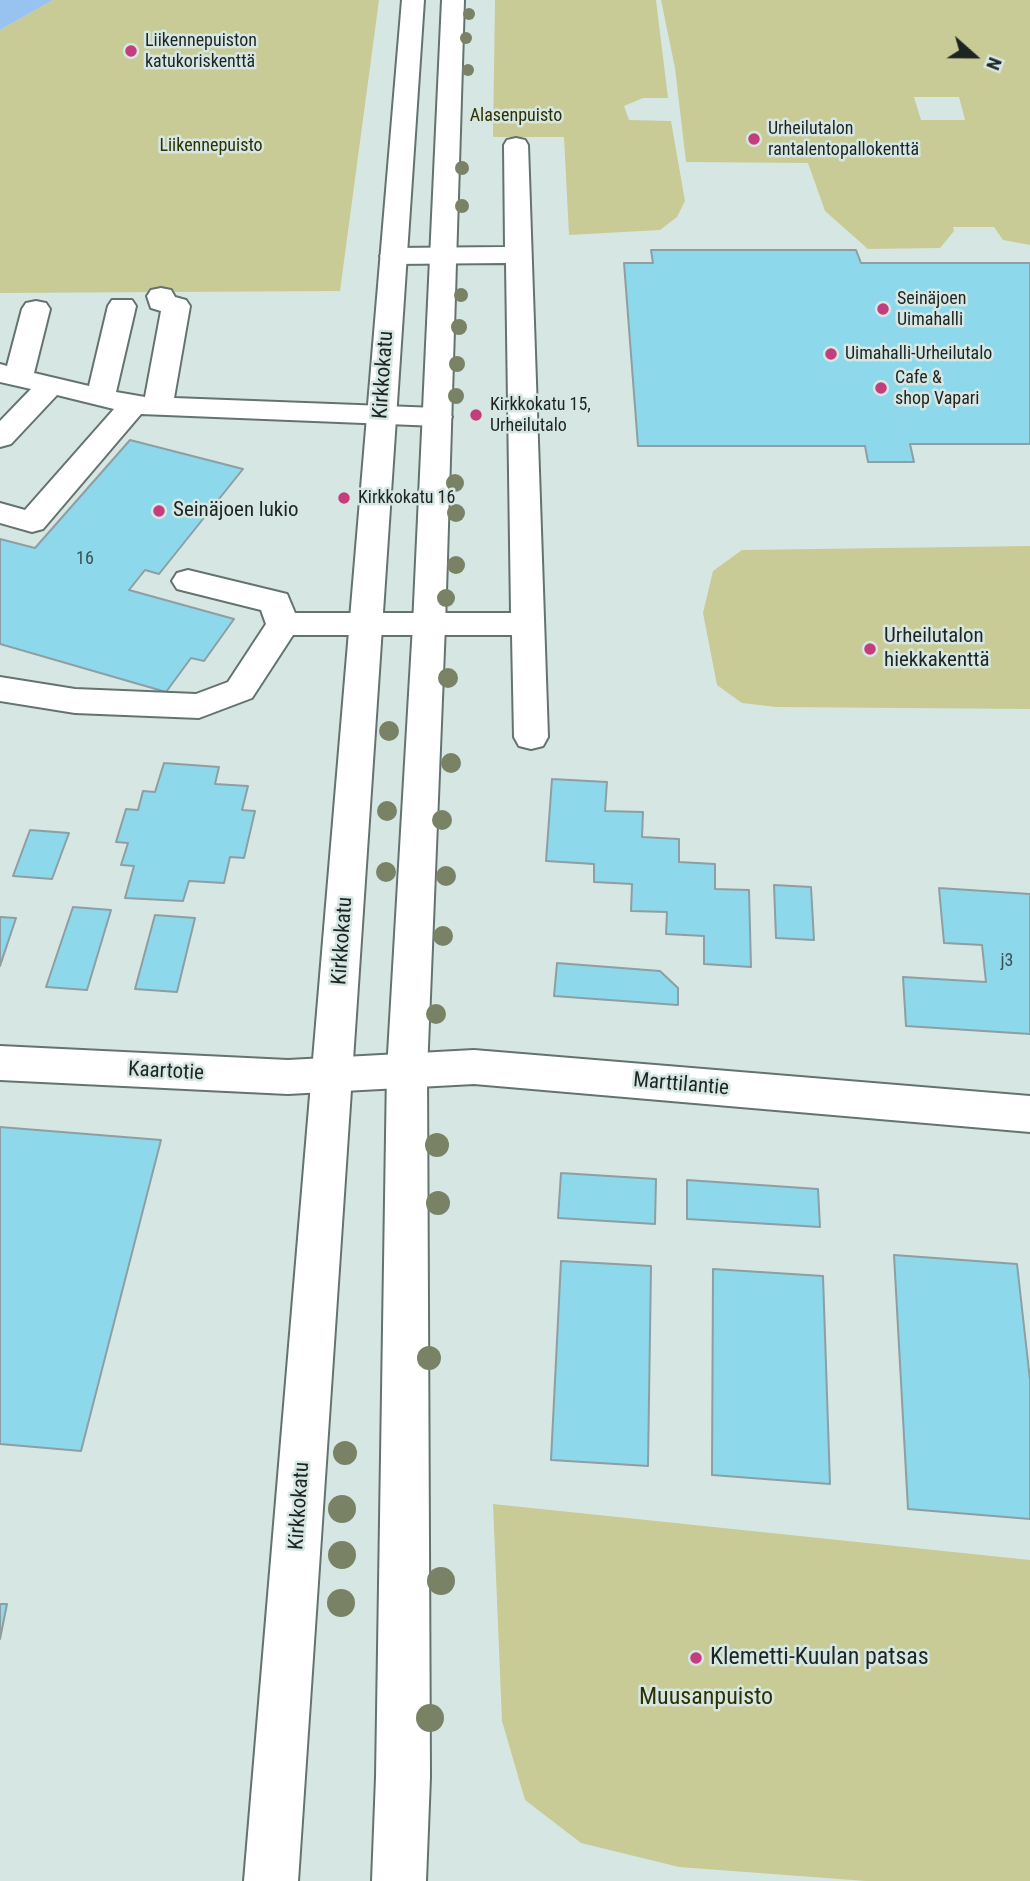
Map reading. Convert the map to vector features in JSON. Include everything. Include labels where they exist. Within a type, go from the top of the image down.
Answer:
[{"type":"main road","name":"Kirkkokatu","points":[[271,1881],[413,0]]},
{"type":"main road","points":[[399,1881],[403,1777],[407,1071],[429,625],[453,0]]},
{"type":"main road","points":[[516,145],[531,737]]},
{"type":"main road","points":[[393,256],[517,256]]},
{"type":"main road","points":[[0,513],[32,522],[146,407],[176,306],[161,302],[161,296]]},
{"type":"main road","points":[[100,398],[122,306]]},
{"type":"main road","points":[[36,309],[9,375],[146,407],[437,417]]},
{"type":"main road","points":[[0,438],[51,385]]},
{"type":"main road","points":[[188,580],[275,602],[283,624]]},
{"type":"main road","points":[[283,624],[528,624]]},
{"type":"main road","points":[[0,689],[75,701],[200,706],[240,690],[283,624]]},
{"type":"main road","name":"Kaartotie","points":[[0,1063],[274,1077],[332,1076]]},
{"type":"main road","name":"Marttilantie","points":[[332,1076],[474,1068],[1030,1114]]},
{"type":"green space","name":"Liikennepuisto","points":[[53,0],[379,0],[340,291],[0,293],[0,30]]},
{"type":"green space","name":"Alasenpuisto","points":[[495,0],[656,0],[668,98],[643,98],[624,106],[629,120],[671,121],[685,201],[677,217],[660,230],[569,235],[564,137],[493,137]]},
{"type":"green space","points":[[661,0],[1030,0],[1030,245],[1003,240],[994,227],[953,227],[954,231],[940,248],[868,249],[825,211],[808,163],[686,162],[675,68]],"holes":[[[914,97],[959,97],[965,120],[921,120]]]},
{"type":"green space","name":"Urheilutalon hiekkakenttä","points":[[1030,546],[1030,709],[776,707],[742,703],[717,685],[703,613],[713,571],[742,550]]},
{"type":"green space","name":"Muusanpuisto","points":[[493,1504],[1030,1560],[1030,1881],[866,1881],[679,1867],[581,1843],[525,1800],[502,1721]]},
{"type":"water","points":[[0,0],[53,0],[0,30]]},
{"type":"building","name":"Uimahalli-Urheilutalo","points":[[651,250],[856,250],[861,263],[1030,263],[1030,444],[910,444],[914,462],[868,462],[865,446],[638,446],[624,263],[653,263]]},
{"type":"building","points":[[130,440],[243,469],[159,574],[145,570],[129,590],[234,619],[204,661],[191,658],[166,692],[0,644],[0,539],[35,548]]},
{"type":"building","points":[[164,763],[219,767],[215,784],[248,786],[242,810],[255,811],[244,858],[230,857],[224,883],[189,881],[183,901],[125,898],[134,866],[121,865],[128,843],[116,842],[126,809],[138,810],[143,791],[155,792]]},
{"type":"building","points":[[552,779],[607,782],[605,811],[643,812],[642,837],[679,839],[679,862],[715,864],[715,889],[749,890],[751,967],[704,964],[704,936],[666,934],[667,912],[631,911],[632,884],[594,882],[594,864],[546,861]]},
{"type":"building","points":[[30,830],[69,833],[52,879],[13,876]]},
{"type":"building","points":[[774,885],[811,887],[814,940],[776,938]]},
{"type":"building","points":[[939,888],[1030,894],[1030,1034],[906,1026],[903,977],[986,982],[982,945],[944,943]]},
{"type":"building","points":[[73,907],[111,910],[87,990],[46,987]]},
{"type":"building","points":[[155,915],[195,918],[177,992],[135,989]]},
{"type":"building","points":[[0,917],[16,918],[0,966]]},
{"type":"building","points":[[557,963],[660,971],[678,988],[678,1005],[554,996]]},
{"type":"building","points":[[0,1127],[161,1140],[81,1451],[0,1444]]},
{"type":"building","points":[[561,1173],[656,1179],[655,1224],[558,1218]]},
{"type":"building","points":[[687,1180],[818,1189],[820,1227],[687,1219]]},
{"type":"building","points":[[894,1255],[1017,1264],[1030,1380],[1030,1519],[908,1509]]},
{"type":"building","points":[[561,1261],[651,1266],[648,1466],[551,1460]]},
{"type":"building","points":[[713,1269],[823,1276],[830,1484],[712,1475]]},
{"type":"building","points":[[0,1604],[7,1604],[0,1639]]},
{"type":"place","name":"Liikennepuiston katukoriskenttä","points":[[131,51]]},
{"type":"place","name":"Urheilutalon rantalentopallokenttä","points":[[754,139]]},
{"type":"place","name":"Seinäjoen Uimahalli","points":[[883,309]]},
{"type":"place","name":"Uimahalli-Urheilutalo","points":[[831,354]]},
{"type":"place","name":"Cafe & shop Vapari","points":[[881,388]]},
{"type":"place","name":"Kirkkokatu 15, Urheilutalo","points":[[476,415]]},
{"type":"place","name":"Kirkkokatu 16","points":[[344,498]]},
{"type":"place","name":"Seinäjoen lukio","points":[[159,511]]},
{"type":"place","name":"Urheilutalon hiekkakenttä","points":[[870,649]]},
{"type":"place","name":"Klemetti-Kuulan patsas","points":[[696,1658]]}]
